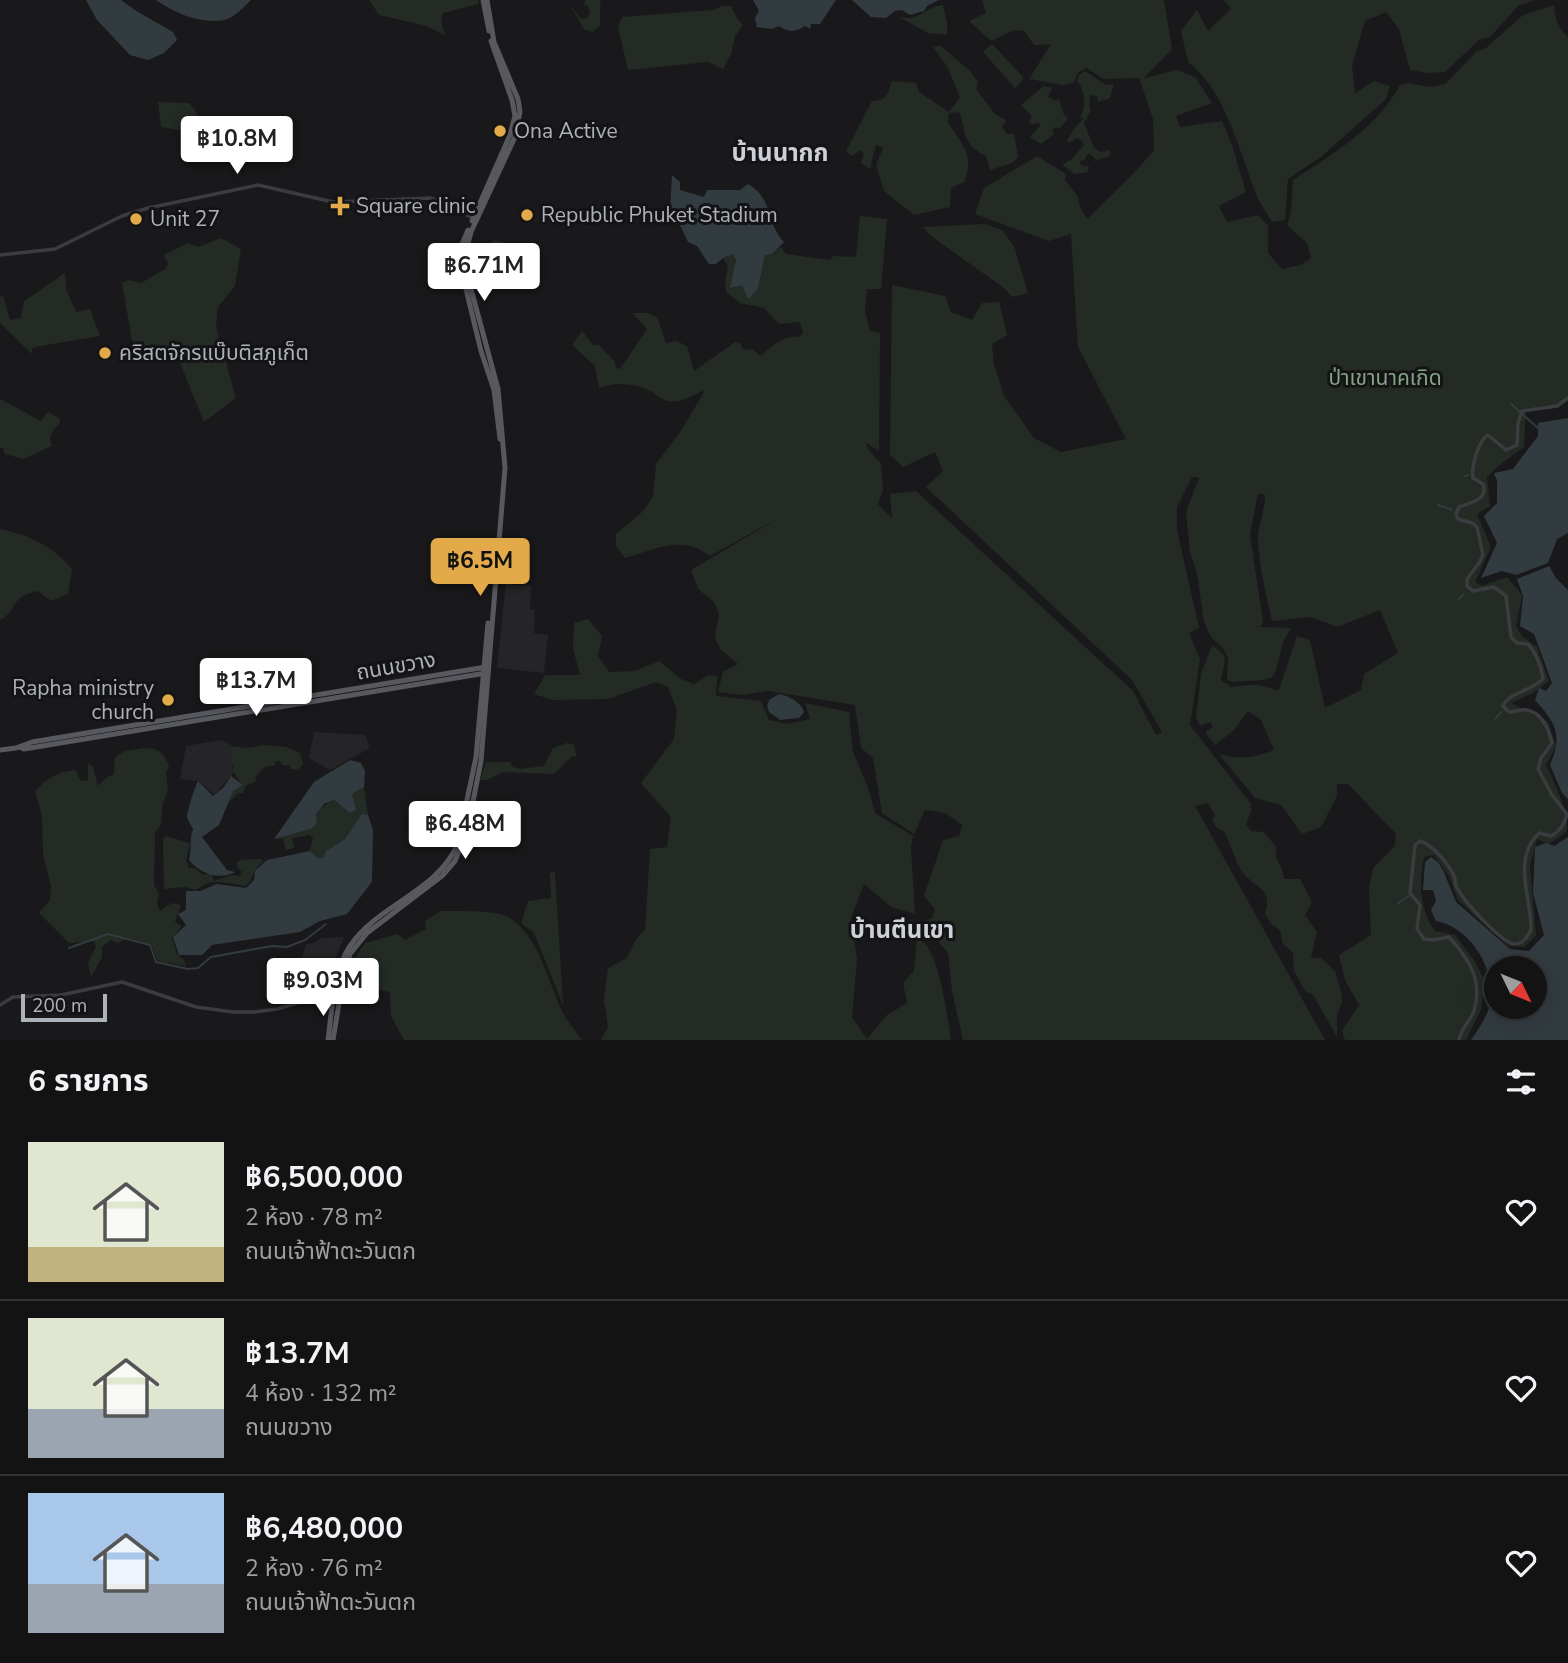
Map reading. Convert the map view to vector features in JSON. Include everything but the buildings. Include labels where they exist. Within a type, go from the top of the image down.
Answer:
[{"type":"main road","points":[[331,1040],[340,966],[352,942],[367,927],[439,872],[455,851],[476,757],[501,495],[501,450],[494,390],[481,351],[461,261],[462,244],[513,142],[520,112],[518,99],[494,42],[485,0]]},
{"type":"main road","points":[[337,1000],[346,965],[357,943],[442,876],[453,864],[461,849],[481,761],[486,670],[505,468],[498,389],[467,274],[466,251],[475,219]]},
{"type":"main road","points":[[482,682],[472,672],[485,655]]},
{"type":"main road","name":"ถนนขวาง","points":[[0,750],[19,747],[32,741],[79,737],[486,670]]},
{"type":"street","points":[[0,255],[55,249],[122,216],[258,185],[333,202],[431,198],[475,219]]},
{"type":"street","points":[[1459,1040],[1460,1031],[1474,1013],[1478,981],[1471,965],[1449,937],[1424,939],[1416,929],[1420,905],[1410,893],[1415,845],[1420,841],[1431,846],[1455,876],[1456,886],[1479,916],[1505,941],[1520,943],[1531,930],[1523,876],[1532,840],[1539,833],[1551,836],[1555,834],[1565,823],[1567,814],[1552,795],[1538,769],[1541,758],[1552,743],[1545,724],[1527,710],[1509,712],[1503,706],[1510,696],[1529,690],[1543,679],[1541,667],[1535,651],[1528,644],[1517,643],[1511,637],[1506,596],[1493,587],[1473,591],[1467,586],[1467,579],[1483,555],[1477,527],[1458,519],[1456,514],[1459,507],[1475,502],[1483,496],[1483,484],[1473,478],[1472,472],[1483,438],[1488,435],[1506,450],[1511,450],[1517,445],[1521,411],[1557,406],[1568,398]]},
{"type":"street","points":[[0,1005],[13,997],[61,995],[122,982],[196,1007],[233,1012],[277,1009],[317,996],[337,1000]]},
{"type":"shaded area","points":[[86,0],[121,0],[173,32],[177,40],[164,53],[148,60],[130,55],[97,20]]},
{"type":"shaded area","points":[[156,0],[251,0],[231,17],[206,21],[172,10]]},
{"type":"shaded area","points":[[753,0],[836,0],[820,24],[811,24],[810,29],[805,26],[792,31],[779,26],[772,29],[757,27],[755,18],[759,11]]},
{"type":"shaded area","points":[[852,0],[939,0],[927,6],[924,11],[910,15],[902,10],[895,11],[886,18],[871,17]]},
{"type":"shaded area","points":[[672,175],[680,182],[680,190],[704,197],[707,190],[740,190],[748,184],[762,197],[774,227],[784,242],[772,254],[765,255],[758,289],[748,299],[742,285],[730,288],[736,260],[733,254],[716,264],[709,264],[697,246],[688,242],[670,212]]},
{"type":"shaded area","points":[[1568,418],[1568,533],[1557,539],[1548,563],[1516,575],[1502,571],[1481,578],[1497,543],[1484,516],[1497,503],[1497,481],[1494,473],[1513,469],[1538,436],[1538,423]]},
{"type":"shaded area","points":[[1549,566],[1568,590],[1568,799],[1562,793],[1550,765],[1556,745],[1555,730],[1535,700],[1539,688],[1546,691],[1552,683],[1534,634],[1520,626],[1523,596],[1517,579]]},
{"type":"shaded area","points":[[506,584],[531,586],[530,609],[535,610],[534,633],[548,635],[544,673],[497,668]]},
{"type":"shaded area","points":[[779,694],[800,705],[804,712],[799,718],[780,720],[769,712],[769,700]]},
{"type":"shaded area","points":[[314,732],[365,735],[370,748],[330,770],[309,758]]},
{"type":"shaded area","points":[[221,740],[231,745],[233,774],[214,795],[199,781],[180,779],[186,746]]},
{"type":"shaded area","points":[[350,760],[361,763],[365,771],[364,787],[352,794],[356,810],[350,813],[334,800],[324,804],[316,815],[317,823],[311,829],[274,839],[314,782]]},
{"type":"shaded area","points":[[231,776],[243,785],[233,791],[219,825],[202,837],[227,870],[235,872],[216,876],[198,869],[189,860],[193,829],[187,815],[198,781],[213,796],[224,787]]},
{"type":"shaded area","points":[[362,814],[368,815],[373,830],[372,882],[347,914],[320,921],[300,932],[212,945],[202,955],[179,955],[173,937],[186,925],[178,914],[186,910],[186,891],[200,891],[217,884],[246,888],[254,880],[255,871],[267,860],[310,851],[318,858],[323,858],[326,851],[345,839]]},
{"type":"shaded area","points":[[1568,837],[1568,1040],[1471,1040],[1484,1018],[1547,1019],[1547,956],[1484,956],[1484,963],[1472,943],[1461,933],[1436,921],[1431,910],[1436,901],[1433,890],[1423,890],[1425,862],[1431,857],[1438,862],[1456,902],[1510,949],[1529,951],[1544,935],[1533,893],[1535,847],[1546,843],[1554,846]]},
{"type":"shaded area","points":[[344,937],[326,997],[315,996],[294,1002],[292,992],[306,944],[321,938]]},
{"type":"green space","points":[[369,0],[478,0],[479,4],[443,13],[441,20],[445,35],[426,26],[379,15]]},
{"type":"green space","points":[[586,0],[600,0],[601,25],[592,32],[584,29],[570,5],[581,19],[587,18],[590,13],[588,6],[583,4]]},
{"type":"green space","name":"ป่าเขานาคเกิด","points":[[982,0],[1164,0],[1172,49],[1144,78],[1177,70],[1195,77],[1212,103],[1176,116],[1180,127],[1222,121],[1246,192],[1219,206],[1227,222],[1258,215],[1268,226],[1268,253],[1282,269],[1301,265],[1311,258],[1307,243],[1287,225],[1291,212],[1293,180],[1367,127],[1400,85],[1408,83],[1429,87],[1445,84],[1476,52],[1486,48],[1523,15],[1554,5],[1558,22],[1568,37],[1568,398],[1560,404],[1526,410],[1524,447],[1487,477],[1490,506],[1477,514],[1491,547],[1475,582],[1482,586],[1507,577],[1522,595],[1516,626],[1522,636],[1537,647],[1549,681],[1533,693],[1511,703],[1548,722],[1556,746],[1546,765],[1563,805],[1567,829],[1549,844],[1537,839],[1530,866],[1536,935],[1525,947],[1508,946],[1458,900],[1449,876],[1434,855],[1424,857],[1422,895],[1430,923],[1435,931],[1455,935],[1474,960],[1484,979],[1481,1010],[1466,1040],[1345,1040],[1342,1031],[1359,1005],[1345,980],[1339,955],[1371,935],[1369,887],[1373,868],[1395,846],[1396,834],[1348,784],[1337,784],[1337,796],[1321,827],[1302,834],[1281,805],[1255,798],[1219,754],[1247,757],[1274,750],[1261,720],[1248,711],[1233,731],[1215,745],[1205,732],[1213,727],[1210,722],[1200,726],[1196,718],[1201,673],[1212,646],[1224,657],[1221,680],[1231,687],[1254,685],[1279,690],[1297,636],[1310,640],[1325,708],[1361,690],[1364,674],[1398,653],[1380,610],[1337,627],[1311,617],[1272,621],[1261,570],[1258,539],[1265,495],[1258,493],[1250,534],[1263,622],[1260,627],[1291,628],[1283,642],[1276,670],[1272,677],[1264,680],[1227,680],[1228,658],[1223,648],[1211,637],[1204,622],[1197,573],[1190,552],[1186,512],[1199,478],[1192,477],[1177,507],[1177,530],[1199,628],[1189,633],[1200,659],[1190,725],[1251,804],[1246,824],[1251,831],[1264,832],[1276,847],[1276,857],[1284,879],[1300,879],[1312,902],[1305,915],[1317,932],[1311,958],[1321,958],[1335,971],[1341,992],[1337,1037],[1313,995],[1305,991],[1294,971],[1293,953],[1283,944],[1280,930],[1272,925],[1265,914],[1265,894],[1243,873],[1224,831],[1218,829],[1212,821],[1215,815],[1208,803],[1195,806],[1325,1040],[963,1040],[952,991],[948,953],[922,922],[932,918],[935,909],[924,896],[943,840],[959,836],[962,825],[945,813],[925,810],[914,834],[882,813],[873,758],[861,748],[855,705],[769,691],[742,695],[718,692],[723,672],[738,664],[721,650],[715,638],[719,614],[714,602],[698,589],[691,570],[782,516],[710,556],[699,549],[678,545],[625,558],[616,546],[616,534],[641,513],[653,497],[656,464],[683,428],[705,390],[673,402],[651,391],[630,385],[618,384],[599,388],[595,366],[572,345],[582,331],[593,345],[599,345],[615,362],[616,368],[620,369],[647,329],[632,313],[647,313],[657,317],[666,343],[676,341],[687,346],[694,371],[735,342],[740,343],[744,350],[752,349],[761,356],[783,339],[799,337],[803,333],[800,322],[779,324],[764,308],[740,303],[726,292],[728,266],[723,258],[733,254],[736,259],[731,288],[742,284],[748,298],[758,289],[765,255],[772,254],[781,247],[786,254],[830,260],[833,256],[856,257],[860,216],[887,219],[881,289],[867,289],[865,311],[870,331],[880,333],[879,451],[866,443],[869,451],[881,463],[883,490],[878,504],[892,518],[890,494],[916,491],[1133,691],[1156,735],[1162,732],[1132,680],[926,487],[943,471],[935,452],[903,467],[890,455],[892,285],[945,296],[951,312],[972,320],[982,303],[999,302],[1007,335],[992,344],[994,364],[1004,396],[1034,438],[1061,452],[1126,439],[1078,347],[1071,234],[1049,241],[975,214],[984,188],[1037,156],[1066,174],[1065,180],[1078,197],[1087,219],[1154,150],[1153,119],[1139,78],[1104,79],[1086,68],[1078,73],[1073,83],[1063,85],[1029,79],[1051,44],[1034,45],[1024,31],[1014,30],[991,41],[969,21],[986,13]]},
{"type":"green space","points":[[1224,0],[1534,0],[1518,6],[1491,36],[1479,40],[1445,72],[1410,70],[1399,29],[1386,12],[1365,21],[1352,65],[1355,93],[1374,81],[1390,86],[1386,99],[1321,157],[1288,179],[1285,220],[1272,222],[1256,194],[1222,105],[1201,74],[1188,62],[1181,31],[1197,10],[1208,31],[1231,9]]},
{"type":"green space","points":[[943,5],[947,35],[928,33],[899,17],[912,18]]},
{"type":"green space","points":[[731,6],[743,25],[735,36],[731,54],[723,69],[708,62],[628,70],[618,28],[622,17],[713,10]]},
{"type":"green space","points":[[992,44],[1023,77],[1015,88],[983,52]]},
{"type":"green space","points":[[941,46],[970,71],[978,82],[976,89],[995,114],[1006,120],[1002,127],[1007,134],[1014,134],[1018,157],[1012,163],[990,170],[986,156],[968,142],[959,112],[949,113],[948,123],[963,144],[968,158],[964,182],[951,188],[950,207],[914,215],[884,191],[876,165],[883,148],[876,145],[870,169],[861,163],[864,154],[860,150],[852,156],[846,151],[872,101],[886,96],[892,81],[916,83],[919,92],[949,112],[960,97],[947,66],[933,47]]},
{"type":"green space","points":[[1085,71],[1106,85],[1114,84],[1110,98],[1098,102],[1097,96],[1090,95],[1091,110],[1084,123],[1094,148],[1100,152],[1110,150],[1110,156],[1097,160],[1090,154],[1086,155],[1086,159],[1079,162],[1082,166],[1089,166],[1088,172],[1075,174],[1062,165],[1072,159],[1084,145],[1076,138],[1069,143],[1067,141],[1084,118],[1080,118],[1084,104],[1077,81],[1079,75]]},
{"type":"green space","points":[[1044,86],[1052,88],[1048,97],[1056,101],[1059,99],[1068,119],[1059,129],[1055,127],[1052,130],[1054,134],[1041,144],[1030,137],[1040,126],[1039,123],[1029,122],[1032,116],[1021,105]]},
{"type":"green space","points":[[158,102],[189,103],[198,117],[196,133],[161,127]]},
{"type":"green space","points":[[985,224],[1002,230],[1014,246],[1028,293],[1012,297],[1004,288],[931,236],[923,227]]},
{"type":"green space","points":[[221,238],[241,249],[235,286],[218,307],[216,327],[236,398],[204,422],[180,363],[146,352],[132,341],[122,283],[129,280],[141,283],[165,269],[168,264],[164,255],[188,243],[198,247]]},
{"type":"green space","points":[[493,240],[539,250],[533,278],[488,269]]},
{"type":"green space","points":[[65,273],[66,289],[76,312],[90,309],[100,336],[35,347],[32,354],[0,323],[0,297],[3,296],[10,320],[21,318],[24,301]]},
{"type":"green space","points":[[0,399],[41,421],[48,412],[59,418],[60,423],[51,436],[52,446],[23,459],[5,454],[3,448],[0,448]]},
{"type":"green space","points":[[0,529],[40,543],[65,561],[72,569],[68,594],[51,601],[38,591],[28,594],[18,600],[0,620]]},
{"type":"green space","points":[[588,619],[602,636],[598,656],[609,672],[635,671],[659,661],[681,679],[694,684],[709,675],[717,676],[716,696],[761,701],[769,720],[787,724],[810,719],[805,703],[849,712],[853,752],[869,790],[875,813],[913,836],[911,847],[915,914],[891,907],[864,884],[851,918],[857,959],[852,1017],[867,1039],[887,1015],[907,1003],[903,983],[914,971],[917,939],[926,945],[935,964],[943,991],[951,1040],[601,1040],[608,1027],[604,1000],[608,968],[627,958],[636,939],[645,930],[650,849],[667,847],[671,817],[641,783],[674,739],[677,710],[668,687],[656,682],[608,699],[553,700],[534,694],[545,675],[580,675],[573,649],[574,623]]},
{"type":"green space","points":[[567,743],[574,745],[577,757],[572,756],[554,774],[504,772],[487,780],[480,780],[486,762],[510,762],[513,767],[520,769],[544,766],[553,748]]},
{"type":"green space","points":[[264,745],[286,747],[300,753],[303,764],[298,770],[290,769],[290,765],[283,765],[280,761],[276,761],[274,766],[266,766],[255,777],[257,781],[245,786],[243,793],[238,793],[228,803],[233,790],[242,785],[232,770],[234,767],[231,746],[246,748]]},
{"type":"green space","points":[[145,748],[161,753],[169,766],[166,773],[168,791],[163,803],[161,824],[155,833],[154,885],[159,893],[157,904],[160,911],[172,903],[181,905],[175,922],[182,926],[172,938],[177,954],[186,966],[158,961],[151,944],[128,938],[118,943],[111,940],[102,947],[102,957],[91,977],[88,963],[96,947],[94,941],[69,943],[39,913],[50,900],[51,887],[43,853],[42,816],[35,791],[53,776],[64,772],[75,770],[81,781],[88,780],[88,763],[93,767],[98,786],[114,774],[115,757],[125,751]]},
{"type":"green space","points":[[364,787],[368,815],[362,815],[345,839],[326,851],[323,858],[318,858],[310,851],[313,838],[309,835],[292,838],[294,848],[286,850],[283,839],[274,839],[311,829],[319,812],[334,800],[351,813],[355,810],[352,794]]},
{"type":"green space","points":[[166,836],[190,843],[186,861],[189,868],[194,868],[203,875],[211,873],[214,881],[232,875],[240,876],[242,872],[237,863],[240,860],[261,859],[263,862],[245,886],[215,882],[207,883],[196,890],[185,887],[164,889],[163,840]]},
{"type":"green space","points":[[555,872],[563,1005],[534,933],[521,923],[528,901],[551,898],[550,873]]},
{"type":"green space","points":[[441,911],[492,913],[506,916],[517,924],[535,946],[563,1013],[582,1040],[404,1040],[391,1016],[390,992],[348,983],[353,961],[365,943],[398,934],[405,940],[426,929],[425,921]]},
{"type":"waterway","points":[[1511,404],[1538,428]]},
{"type":"waterway","points":[[1438,505],[1452,510]]},
{"type":"waterway","points":[[1459,599],[1463,595]]},
{"type":"waterway","points":[[1495,719],[1501,712]]},
{"type":"waterway","points":[[1398,903],[1409,896]]},
{"type":"waterway","points":[[69,948],[108,934],[150,945],[156,962],[188,969],[198,968],[211,957],[272,946],[287,947],[305,940],[326,924]]},
{"type":"place","name":"Ona Active","points":[[500,131]]},
{"type":"place","name":"Square clinic","points":[[340,206]]},
{"type":"place","name":"Republic Phuket Stadium","points":[[527,215]]},
{"type":"place","name":"Unit 27","points":[[136,219]]},
{"type":"place","name":"คริสตจักรแบ๊บติสภูเก็ต","points":[[105,353]]},
{"type":"place","name":"Rapha ministry church","points":[[168,700]]},
{"type":"district","name":"บ้านนากก","points":[[780,153]]},
{"type":"district","name":"บ้านตีนเขา","points":[[902,930]]}]
